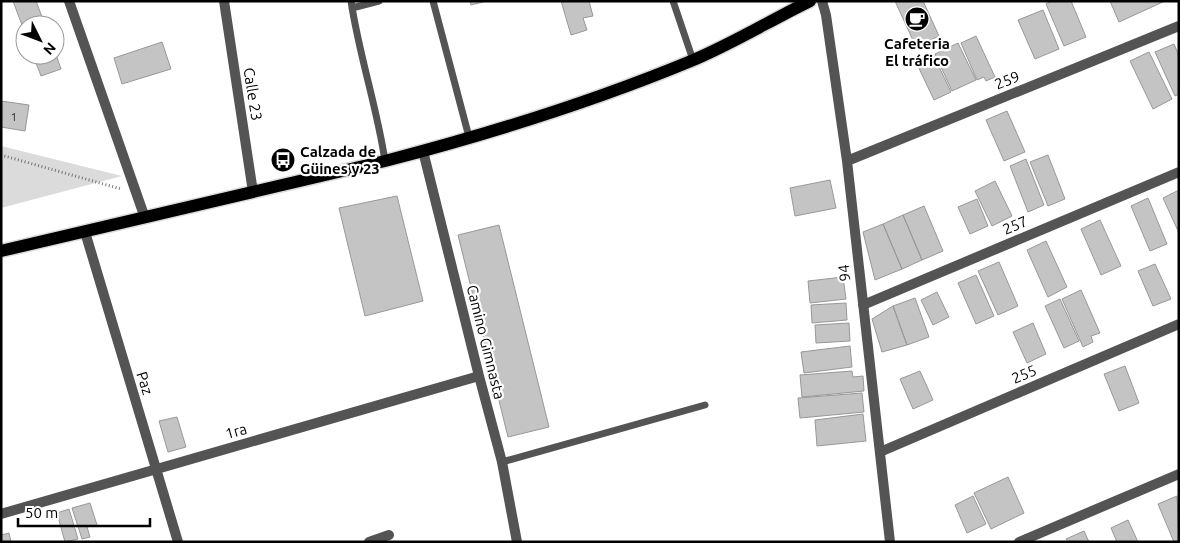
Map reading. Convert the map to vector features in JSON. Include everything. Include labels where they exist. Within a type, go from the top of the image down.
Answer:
[{"type":"main road","points":[[1,251],[385,161],[595,99],[693,60],[789,6],[810,1]]},
{"type":"street","points":[[69,1],[145,218]]},
{"type":"street","name":"Calle 23","points":[[224,1],[253,192]]},
{"type":"street","name":"94","points":[[822,1],[826,15],[846,161],[890,542]]},
{"type":"street","name":"259","points":[[846,161],[1179,26]]},
{"type":"street","name":"Camino Gimnasta","points":[[423,151],[502,462],[517,542]]},
{"type":"street","name":"257","points":[[863,305],[1179,172]]},
{"type":"street","name":"Paz","points":[[85,232],[178,542]]},
{"type":"street","name":"255","points":[[880,452],[1179,324]]},
{"type":"street","name":"1ra","points":[[1,514],[479,376]]},
{"type":"street","points":[[1019,542],[1179,474]]},
{"type":"street","points":[[369,542],[389,535]]},
{"type":"lane","points":[[379,1],[352,4],[357,38],[385,161]]},
{"type":"lane","points":[[433,1],[469,137]]},
{"type":"lane","points":[[673,1],[693,60]]},
{"type":"lane","points":[[502,462],[705,405]]},
{"type":"path","points":[[1,155],[136,193]]},
{"type":"shaded area","points":[[1,146],[122,176],[1,208]]},
{"type":"building","points":[[13,1],[36,1],[41,15],[18,15]]},
{"type":"building","points":[[470,1],[487,1],[471,5]]},
{"type":"building","points":[[561,1],[589,1],[593,16],[583,18],[587,30],[571,35]]},
{"type":"building","name":"Cafeteria El tráfico","points":[[895,1],[923,1],[939,36],[916,47]]},
{"type":"building","points":[[1052,1],[1071,1],[1086,37],[1064,46],[1046,4]]},
{"type":"building","points":[[1110,1],[1165,1],[1119,22]]},
{"type":"building","points":[[1043,10],[1059,49],[1035,59],[1018,20]]},
{"type":"building","points":[[976,36],[995,77],[986,81],[984,77],[977,80],[961,43]]},
{"type":"building","points":[[162,42],[171,69],[122,84],[114,58]]},
{"type":"building","points":[[958,43],[976,80],[952,91],[935,54]]},
{"type":"building","points":[[1174,44],[1179,56],[1179,94],[1175,96],[1155,52]]},
{"type":"building","points":[[1149,52],[1172,99],[1153,109],[1130,61]]},
{"type":"building","points":[[933,54],[951,92],[934,100],[916,62]]},
{"type":"building","points":[[37,65],[60,65],[61,69],[41,76]]},
{"type":"building","points":[[1,101],[29,105],[25,131],[1,127]]},
{"type":"building","points":[[1007,111],[1025,152],[1004,161],[986,120]]},
{"type":"building","points":[[1048,155],[1065,199],[1048,206],[1030,162]]},
{"type":"building","points":[[1026,159],[1044,205],[1028,212],[1010,166]]},
{"type":"building","points":[[830,180],[836,208],[795,216],[790,188]]},
{"type":"building","points":[[995,181],[1012,216],[992,226],[975,191]]},
{"type":"building","points":[[1179,190],[1179,233],[1163,198]]},
{"type":"building","points":[[397,196],[423,301],[365,316],[339,208]]},
{"type":"building","points":[[1148,198],[1167,244],[1150,251],[1131,206]]},
{"type":"building","points":[[977,199],[988,226],[970,234],[958,207]]},
{"type":"building","points":[[924,206],[943,251],[922,260],[903,215]]},
{"type":"building","points":[[903,215],[922,260],[902,269],[883,224]]},
{"type":"building","points":[[1100,220],[1121,266],[1101,275],[1081,229]]},
{"type":"building","points":[[883,224],[902,269],[875,280],[863,232]]},
{"type":"building","points":[[499,225],[549,427],[508,437],[458,235]]},
{"type":"building","points":[[1046,241],[1067,287],[1048,297],[1027,250]]},
{"type":"building","points":[[999,262],[1018,306],[998,315],[978,271]]},
{"type":"building","points":[[1155,264],[1171,299],[1153,306],[1138,271]]},
{"type":"building","points":[[976,275],[994,316],[976,324],[958,283]]},
{"type":"building","points":[[843,277],[846,299],[810,303],[808,281]]},
{"type":"building","points":[[1081,290],[1100,333],[1091,336],[1093,342],[1083,347],[1062,299]]},
{"type":"building","points":[[937,292],[949,317],[933,325],[921,300]]},
{"type":"building","points":[[915,298],[929,337],[907,345],[893,306]]},
{"type":"building","points":[[1060,299],[1079,341],[1064,348],[1045,306]]},
{"type":"building","points":[[846,303],[847,320],[812,323],[811,305]]},
{"type":"building","points":[[893,306],[907,345],[882,352],[872,319]]},
{"type":"building","points":[[849,323],[850,341],[816,343],[815,325]]},
{"type":"building","points":[[1033,323],[1046,354],[1027,363],[1013,332]]},
{"type":"building","points":[[850,346],[852,367],[804,373],[801,352]]},
{"type":"building","points":[[1125,366],[1139,403],[1119,411],[1104,374]]},
{"type":"building","points":[[852,371],[853,377],[863,376],[864,391],[802,397],[800,375]]},
{"type":"building","points":[[920,371],[933,400],[913,409],[900,379]]},
{"type":"building","points":[[862,393],[864,412],[800,418],[798,398]]},
{"type":"building","points":[[863,414],[866,441],[817,446],[815,420]]},
{"type":"building","points":[[177,417],[186,447],[168,452],[159,421]]},
{"type":"building","points":[[1008,477],[1024,513],[991,529],[974,493]]},
{"type":"building","points":[[973,496],[986,524],[967,533],[955,505]]},
{"type":"building","points":[[1177,496],[1179,542],[1174,542],[1158,504]]},
{"type":"building","points":[[90,503],[97,525],[87,527],[90,537],[82,539],[72,508]]},
{"type":"building","points":[[69,509],[78,539],[65,542],[57,513]]},
{"type":"building","points":[[1128,520],[1138,542],[1117,542],[1111,528]]},
{"type":"building","points":[[1084,531],[1089,542],[1068,542],[1066,539]]},
{"type":"building","points":[[9,533],[11,542],[1,542],[1,535]]},
{"type":"place","name":"Cafeteria El tráfico","points":[[917,19]]},
{"type":"place","name":"Calzada de Güines y 23","points":[[283,160]]}]
